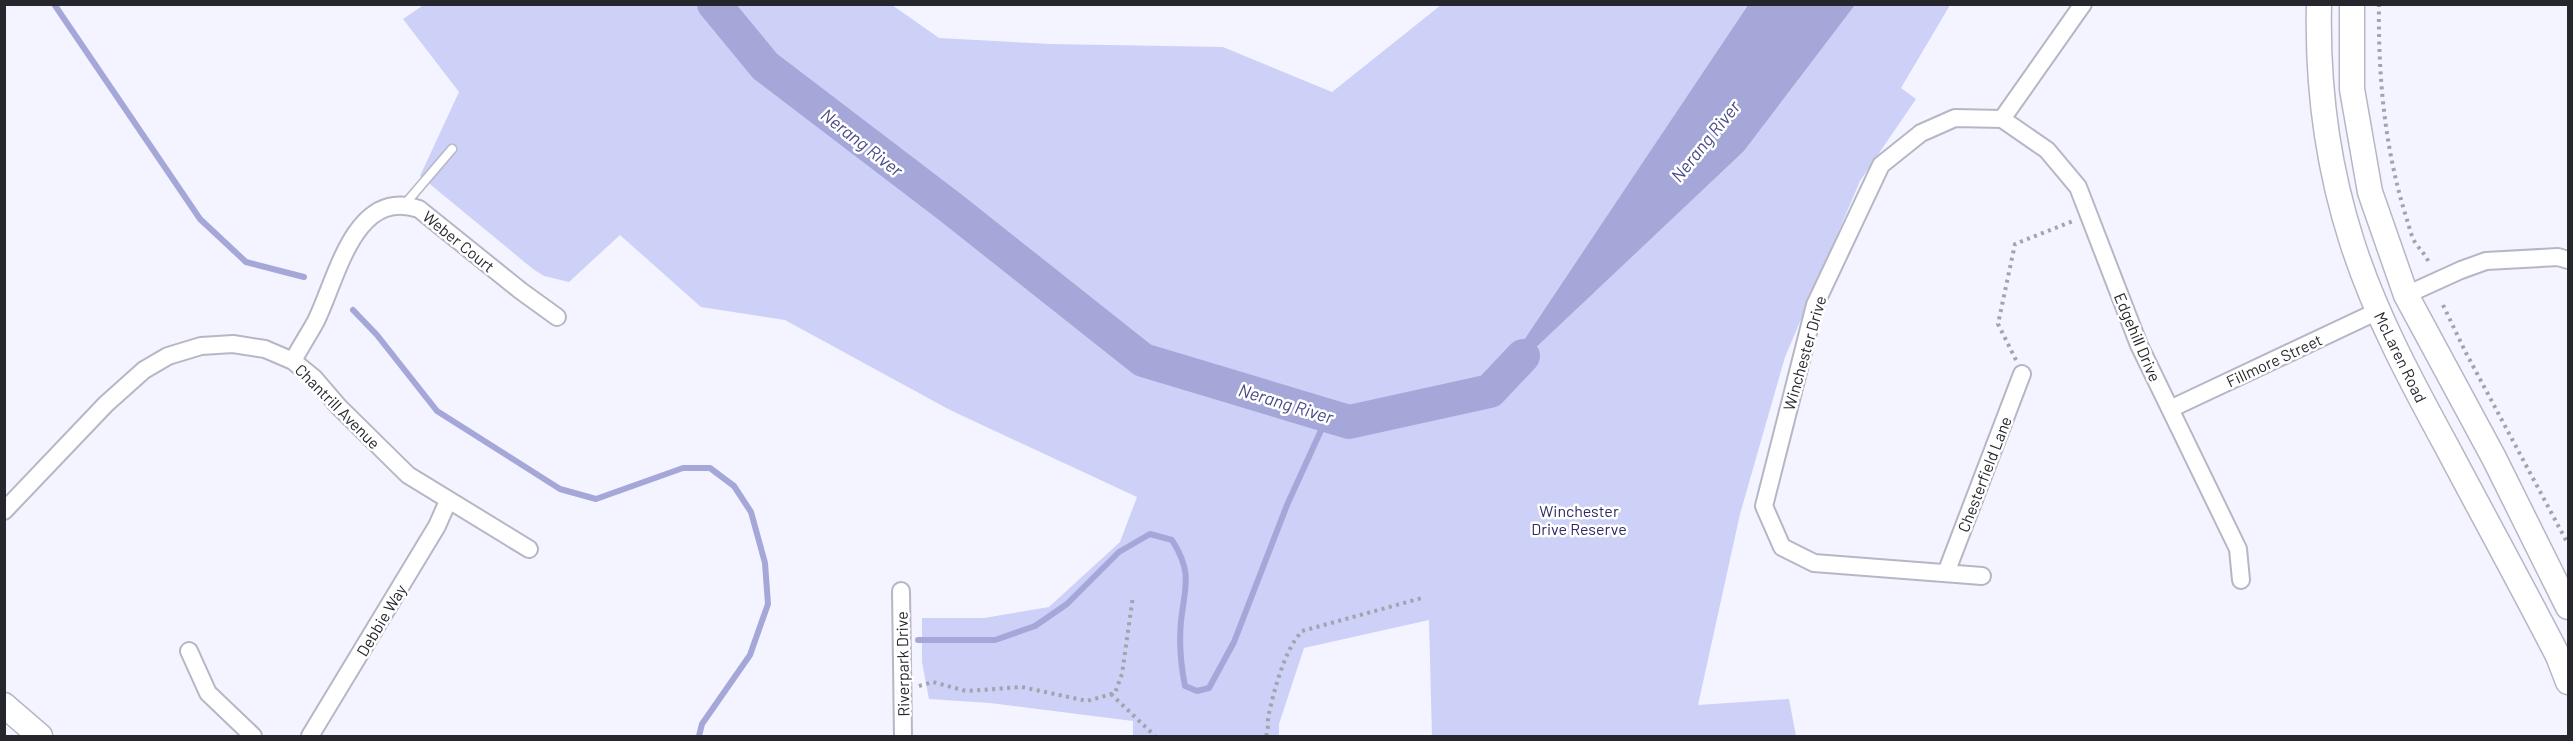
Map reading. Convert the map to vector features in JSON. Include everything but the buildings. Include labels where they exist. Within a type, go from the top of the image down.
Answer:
[{"type":"main road","name":"McLaren Road","points":[[2319,4],[2318,50],[2322,112],[2352,241],[2378,311],[2425,406],[2558,656],[2568,682]]},
{"type":"main road","name":"McLaren Road","points":[[2352,4],[2352,89],[2370,192],[2406,295],[2494,458],[2568,607]]},
{"type":"main road","points":[[4,705],[40,736]]},
{"type":"street","points":[[2002,119],[2083,4]]},
{"type":"street","name":"Winchester Drive","points":[[1982,576],[1814,563],[1782,547],[1764,506],[1815,305],[1881,165],[1922,133],[1956,118],[2002,119]]},
{"type":"street","name":"Edgehill Drive","points":[[2002,119],[2047,150],[2078,187],[2139,345],[2238,549],[2241,580]]},
{"type":"street","name":"Weber Court","points":[[293,361],[316,320],[340,261],[360,228],[370,216],[387,207],[405,204],[419,209],[556,317]]},
{"type":"street","points":[[2406,295],[2486,261],[2558,257],[2568,260]]},
{"type":"street","name":"Fillmore Street","points":[[2170,409],[2378,311]]},
{"type":"street","name":"Chantrill Avenue","points":[[4,511],[106,404],[144,370],[168,356],[201,346],[233,344],[265,349],[293,361],[314,378],[339,407],[408,475],[529,549]]},
{"type":"street","name":"Chesterfield Lane","points":[[1946,573],[2022,374]]},
{"type":"street","name":"Debbie Way","points":[[310,736],[437,526],[448,501]]},
{"type":"street","name":"Riverpark Drive","points":[[901,591],[903,736]]},
{"type":"street","points":[[189,651],[208,693],[254,736]]},
{"type":"lane","points":[[405,204],[452,149]]},
{"type":"path","points":[[2379,4],[2379,53],[2388,141],[2396,183],[2415,242],[2429,263]]},
{"type":"path","points":[[2022,374],[1998,324],[2014,244],[2089,215]]},
{"type":"path","points":[[2443,305],[2465,351],[2568,544]]},
{"type":"path","points":[[902,690],[933,682],[966,691],[1022,687],[1087,701],[1115,693],[1122,675],[1133,597]]},
{"type":"path","points":[[1266,736],[1269,715],[1283,667],[1295,639],[1302,632],[1422,598]]},
{"type":"path","points":[[1111,694],[1155,736]]},
{"type":"green space","name":"Winchester Drive Reserve","points":[[425,4],[892,5],[939,38],[1050,44],[1223,47],[1332,92],[1441,5],[1748,5],[1493,388],[1744,151],[1855,5],[1950,5],[1901,88],[1916,99],[1860,181],[1785,357],[1740,514],[1698,705],[1789,699],[1796,736],[1432,736],[1429,620],[1304,648],[1279,724],[1279,736],[1133,736],[1133,721],[990,703],[929,699],[922,662],[922,618],[984,618],[1049,607],[1120,542],[1137,497],[950,410],[785,320],[701,307],[620,235],[569,282],[544,276],[533,269],[420,176],[459,92],[403,19]]},
{"type":"water","points":[[1748,5],[1855,5],[1744,151],[1490,391]]},
{"type":"waterway","points":[[54,4],[200,219],[246,262],[304,277]]},
{"type":"waterway","name":"Nerang River","points":[[714,4],[765,66],[950,207],[1143,360],[1349,422],[1490,391],[1523,356]]},
{"type":"waterway","points":[[353,310],[377,335],[437,411],[560,489],[596,499],[683,468],[710,468],[734,486],[751,512],[765,563],[768,604],[750,655],[702,724],[699,736]]},
{"type":"waterway","points":[[918,640],[995,640],[1035,626],[1067,604],[1119,552],[1150,534],[1172,540],[1183,562],[1186,580],[1180,637],[1185,686],[1197,691],[1209,688],[1234,642],[1287,505],[1328,415]]}]
